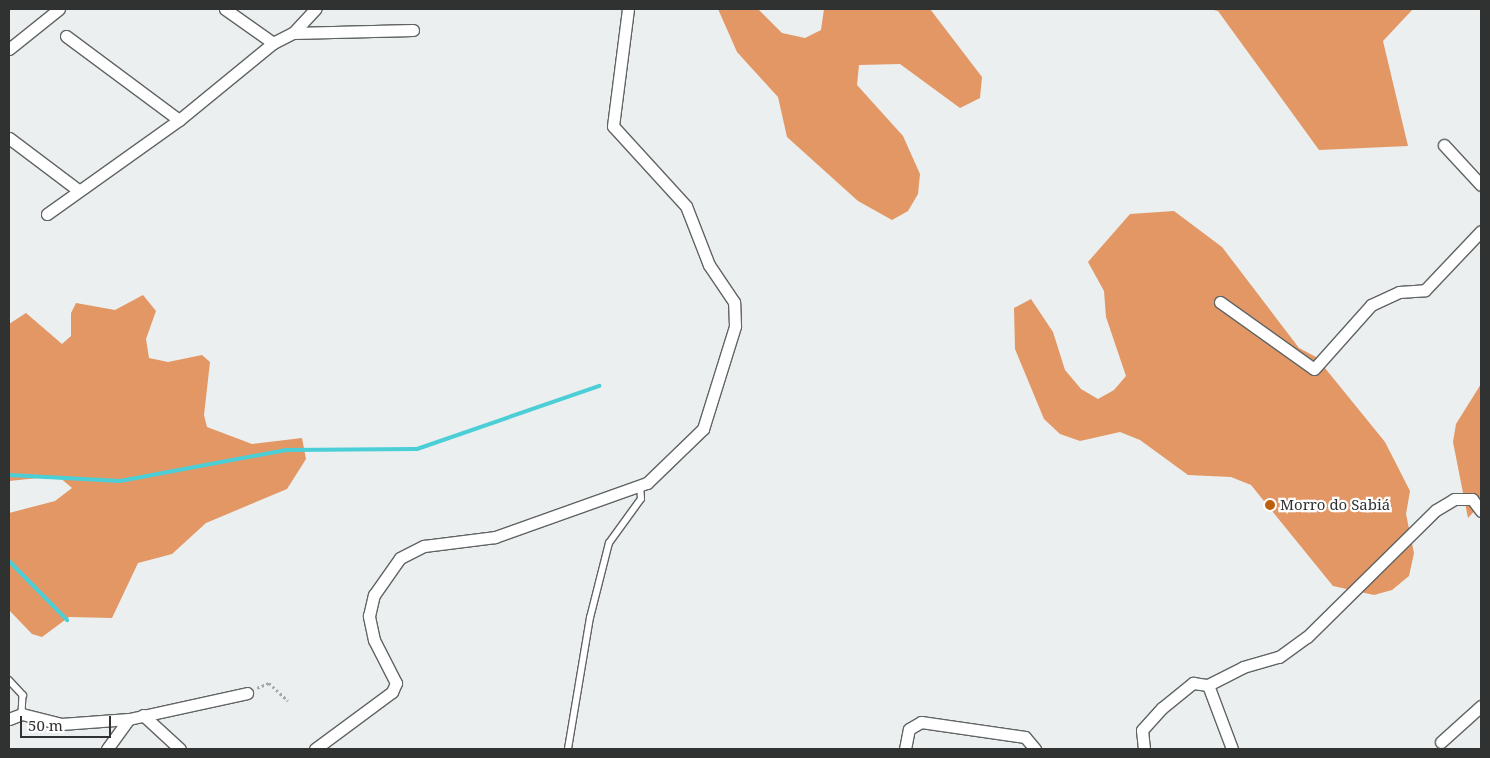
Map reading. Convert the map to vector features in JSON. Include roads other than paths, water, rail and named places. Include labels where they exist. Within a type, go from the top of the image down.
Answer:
[{"type":"street","points":[[9,49],[59,9]]},
{"type":"street","points":[[225,9],[273,44]]},
{"type":"street","points":[[47,214],[78,190],[179,120],[273,44],[293,33],[315,9]]},
{"type":"street","points":[[315,749],[392,692],[396,683],[374,640],[369,616],[374,595],[400,558],[424,546],[495,537],[640,485],[654,478],[700,434],[736,314],[729,292],[709,265],[686,206],[613,126],[628,9]]},
{"type":"street","points":[[293,33],[413,30]]},
{"type":"street","points":[[66,36],[179,120]]},
{"type":"street","points":[[9,138],[78,190]]},
{"type":"street","points":[[1444,145],[1481,185]]},
{"type":"street","points":[[1220,302],[1314,369],[1371,305],[1400,292],[1425,290],[1481,231]]},
{"type":"street","points":[[1144,749],[1144,726],[1193,683],[1208,685],[1243,667],[1279,657],[1307,637],[1436,510],[1454,499],[1472,499],[1481,511]]},
{"type":"street","points":[[1208,685],[1232,749]]},
{"type":"street","points":[[9,719],[22,714],[60,724],[129,719],[247,693]]},
{"type":"street","points":[[1441,742],[1481,706]]},
{"type":"street","points":[[143,715],[180,749]]},
{"type":"street","points":[[108,749],[129,719]]},
{"type":"street","points":[[905,749],[909,729],[921,722],[1025,737],[1035,749]]},
{"type":"lane","points":[[568,749],[590,618],[610,543],[641,499],[640,485]]},
{"type":"lane","points":[[9,680],[23,695],[22,714]]},
{"type":"waterway","points":[[9,475],[120,481],[286,450],[417,449],[599,386]]},
{"type":"waterway","points":[[9,561],[67,620]]},
{"type":"place","name":"Morro do Sabiá","points":[[1270,505]]}]
